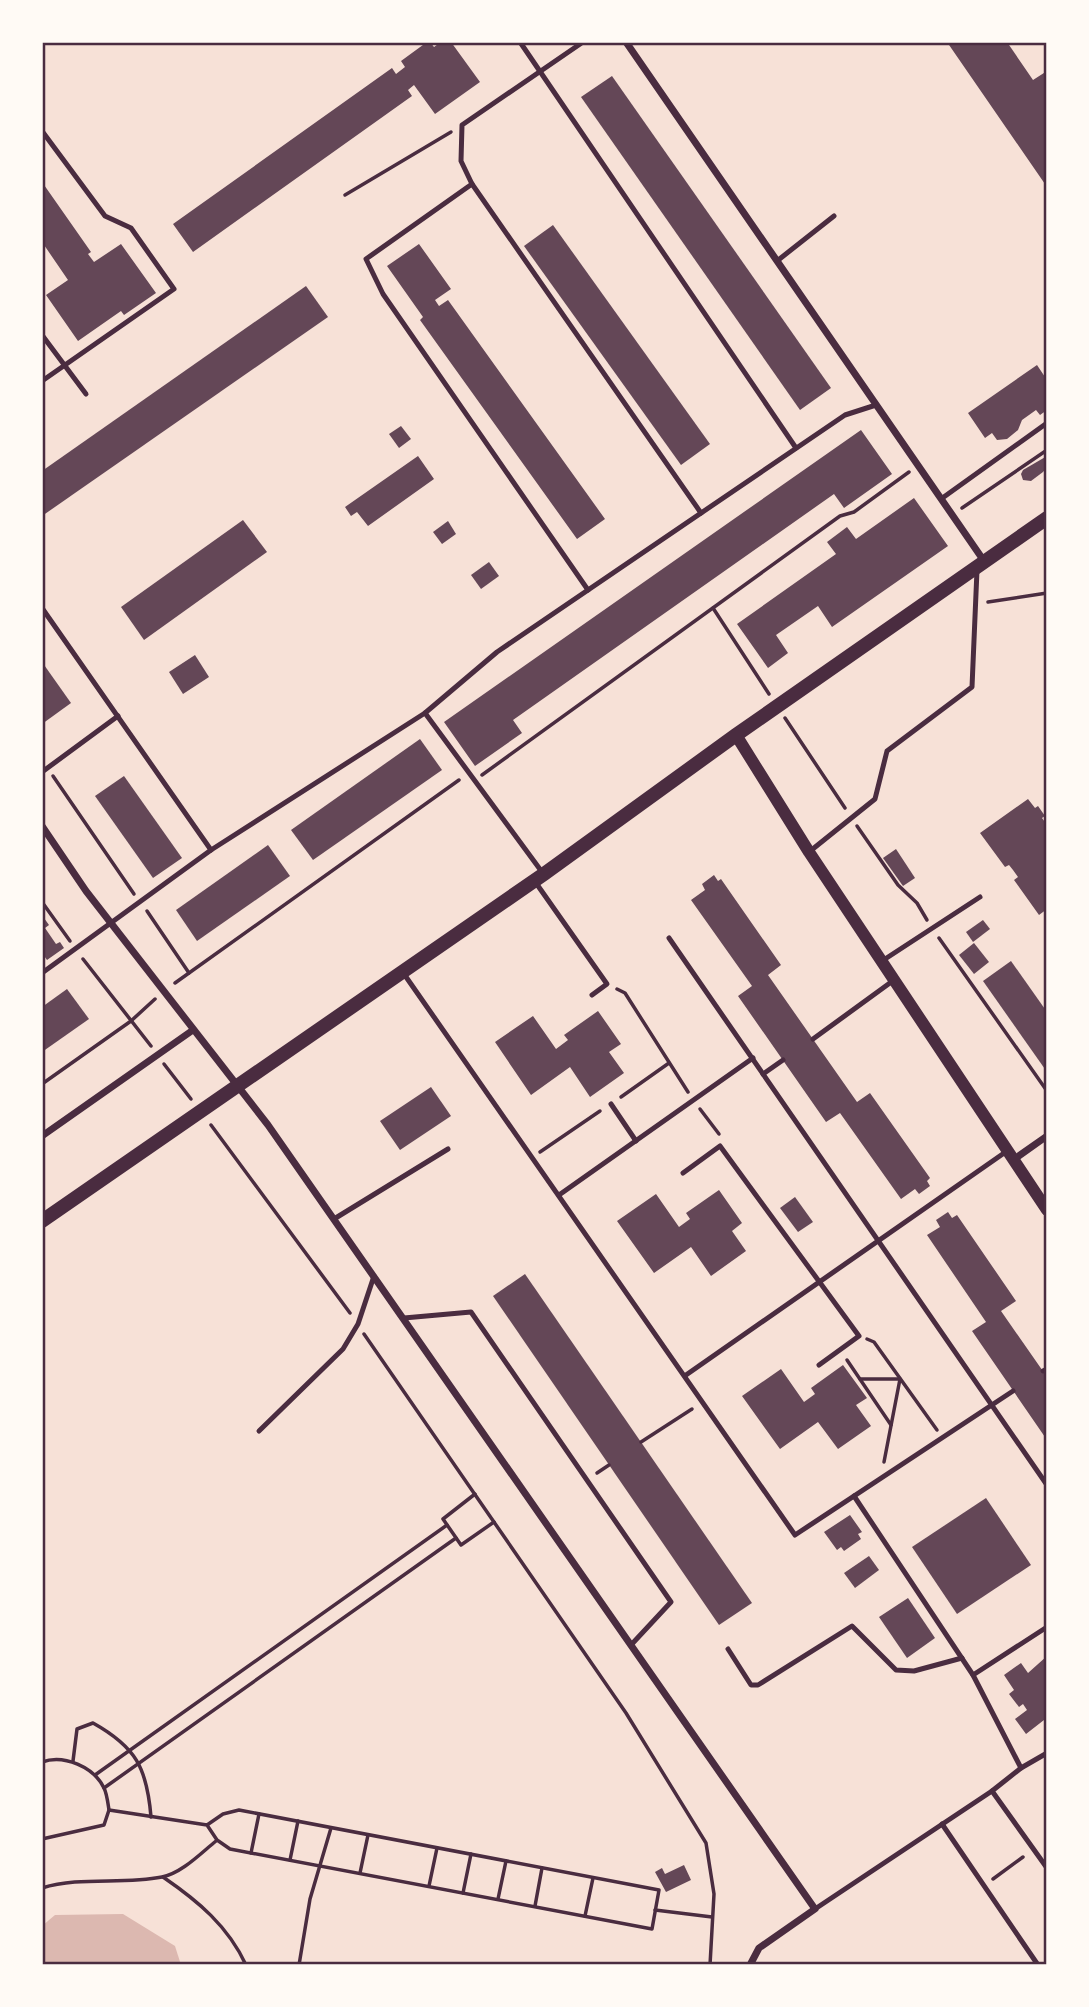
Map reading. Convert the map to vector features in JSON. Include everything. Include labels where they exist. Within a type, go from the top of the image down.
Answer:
[{"type":"main road","points":[[42,1221],[539,877],[777,706],[1047,518]]},
{"type":"street","points":[[626,42],[952,515],[981,564]]},
{"type":"street","points":[[736,735],[809,852],[1047,1210]]},
{"type":"street","points":[[42,826],[110,922],[268,1125],[815,1909],[759,1948],[750,1965]]},
{"type":"street","points":[[42,1136],[193,1030]]},
{"type":"street","points":[[1010,1155],[1047,1136]]},
{"type":"lane","points":[[520,42],[796,448]]},
{"type":"lane","points":[[583,42],[462,125],[461,161],[472,184],[701,513]]},
{"type":"lane","points":[[42,131],[105,216],[131,228],[174,289],[42,381]]},
{"type":"lane","points":[[472,184],[366,258],[383,294],[588,590]]},
{"type":"lane","points":[[778,261],[834,216]]},
{"type":"lane","points":[[42,335],[86,394]]},
{"type":"lane","points":[[42,973],[211,850],[425,713],[497,652],[796,448],[845,415],[876,405]]},
{"type":"lane","points":[[941,499],[1047,423]]},
{"type":"lane","points":[[809,852],[875,799],[887,751],[972,687],[975,604],[981,564]]},
{"type":"lane","points":[[42,608],[211,850]]},
{"type":"lane","points":[[425,713],[475,780],[607,984],[592,995]]},
{"type":"lane","points":[[44,770],[118,716]]},
{"type":"lane","points":[[882,961],[980,897]]},
{"type":"lane","points":[[669,938],[1047,1485]]},
{"type":"lane","points":[[402,971],[795,1535],[1013,1391]]},
{"type":"lane","points":[[813,1040],[894,980]]},
{"type":"lane","points":[[559,1195],[753,1058]]},
{"type":"lane","points":[[763,1074],[783,1060]]},
{"type":"lane","points":[[611,1104],[636,1141]]},
{"type":"lane","points":[[683,1173],[720,1146],[821,1281],[859,1336],[819,1365]]},
{"type":"lane","points":[[334,1219],[448,1149]]},
{"type":"lane","points":[[686,1375],[878,1242],[1010,1155]]},
{"type":"lane","points":[[259,1431],[343,1349],[358,1325],[374,1276]]},
{"type":"lane","points":[[404,1318],[471,1312],[671,1602],[631,1645]]},
{"type":"lane","points":[[854,1496],[973,1675],[1021,1768]]},
{"type":"lane","points":[[729,1650],[751,1685],[758,1685],[852,1626],[897,1670],[914,1671],[962,1658]]},
{"type":"lane","points":[[973,1675],[1047,1627]]},
{"type":"lane","points":[[815,1909],[1047,1753]]},
{"type":"lane","points":[[992,1791],[1047,1868]]},
{"type":"lane","points":[[942,1824],[1038,1965]]},
{"type":"path","points":[[345,195],[462,125]]},
{"type":"path","points":[[952,515],[1047,450]]},
{"type":"path","points":[[475,780],[840,516],[854,512],[918,466]]},
{"type":"path","points":[[975,604],[1047,593]]},
{"type":"path","points":[[713,608],[898,886],[917,903],[1047,1091]]},
{"type":"path","points":[[44,770],[190,973]]},
{"type":"path","points":[[42,1084],[131,1021],[190,973],[469,772]]},
{"type":"path","points":[[42,902],[358,1325],[626,1713],[706,1843],[714,1894],[710,1965]]},
{"type":"path","points":[[607,984],[625,993],[693,1100],[719,1134],[720,1146]]},
{"type":"path","points":[[859,1336],[874,1342],[943,1438]]},
{"type":"path","points":[[840,1349],[891,1425]]},
{"type":"path","points":[[860,1379],[900,1379]]},
{"type":"path","points":[[881,1478],[900,1379]]},
{"type":"path","points":[[641,1443],[704,1401]]},
{"type":"path","points":[[475,1494],[443,1519],[447,1525],[461,1545],[494,1522]]},
{"type":"path","points":[[94,1775],[447,1525]]},
{"type":"path","points":[[104,1788],[456,1538]]},
{"type":"path","points":[[73,1761],[77,1729],[93,1723],[112,1734],[130,1750],[139,1763],[149,1786],[151,1816]]},
{"type":"path","points":[[42,1762],[50,1759],[73,1761],[94,1775],[104,1788],[109,1810],[104,1825],[42,1839]]},
{"type":"path","points":[[109,1810],[207,1825],[223,1814],[239,1810],[659,1890],[652,1929],[230,1849],[217,1840],[207,1825]]},
{"type":"path","points":[[251,1853],[259,1814]]},
{"type":"path","points":[[290,1860],[298,1821]]},
{"type":"path","points":[[299,1965],[310,1899],[331,1828]]},
{"type":"path","points":[[360,1873],[368,1835]]},
{"type":"path","points":[[42,1888],[60,1882],[163,1877],[184,1867],[217,1840]]},
{"type":"path","points":[[429,1886],[437,1848]]},
{"type":"path","points":[[984,1886],[1033,1849]]},
{"type":"path","points":[[463,1893],[471,1854]]},
{"type":"path","points":[[498,1899],[506,1861]]},
{"type":"path","points":[[535,1906],[542,1868]]},
{"type":"path","points":[[163,1877],[201,1904],[236,1943],[246,1965]]},
{"type":"path","points":[[585,1916],[593,1878]]},
{"type":"path","points":[[655,1910],[712,1917]]},
{"type":"shaded area","points":[[123,1914],[175,1946],[181,1965],[42,1965],[42,1926],[55,1915]]},
{"type":"building","points":[[427,42],[434,47],[441,42],[451,42],[480,82],[435,114],[414,85],[408,90],[412,96],[193,252],[173,224],[392,68],[396,74],[405,67],[401,61]]},
{"type":"building","points":[[947,42],[1007,42],[1033,80],[1047,71],[1047,187]]},
{"type":"building","points":[[612,76],[831,388],[800,410],[581,97]]},
{"type":"building","points":[[42,182],[91,252],[88,254],[94,262],[121,244],[156,293],[124,315],[121,311],[78,341],[46,295],[68,280],[42,242]]},
{"type":"building","points":[[553,225],[710,444],[681,465],[524,246]]},
{"type":"building","points":[[419,244],[451,289],[435,300],[439,306],[448,300],[605,519],[577,539],[420,320],[423,317],[387,266]]},
{"type":"building","points":[[306,286],[328,317],[42,516],[42,471]]},
{"type":"building","points":[[1037,365],[1047,380],[1047,410],[1040,415],[1036,410],[1022,420],[1018,430],[1007,439],[997,440],[992,433],[985,438],[968,413]]},
{"type":"building","points":[[401,426],[411,439],[399,448],[389,434]]},
{"type":"building","points":[[861,430],[892,474],[844,508],[834,494],[513,720],[522,733],[475,766],[444,722]]},
{"type":"building","points":[[418,456],[434,479],[368,526],[357,512],[351,516],[345,507]]},
{"type":"building","points":[[1047,456],[1047,467],[1043,472],[1031,481],[1023,480],[1023,470]]},
{"type":"building","points":[[914,498],[948,546],[832,627],[818,606],[776,635],[788,653],[768,668],[737,624],[836,554],[827,542],[847,527],[856,539]]},
{"type":"building","points":[[243,520],[267,552],[144,640],[121,607]]},
{"type":"building","points":[[448,521],[456,534],[442,544],[433,532]]},
{"type":"building","points":[[489,562],[499,576],[481,589],[471,575]]},
{"type":"building","points":[[195,655],[209,677],[183,694],[169,672]]},
{"type":"building","points":[[42,662],[71,703],[42,724]]},
{"type":"building","points":[[420,739],[442,770],[313,860],[291,830]]},
{"type":"building","points":[[124,776],[182,858],[153,878],[95,796]]},
{"type":"building","points":[[1028,799],[1035,808],[1038,806],[1047,825],[1047,909],[1039,915],[1014,880],[1018,877],[1013,870],[1009,865],[1005,867],[980,833]]},
{"type":"building","points":[[268,845],[290,876],[197,941],[176,910]]},
{"type":"building","points":[[896,849],[915,878],[903,886],[883,858]]},
{"type":"building","points":[[714,875],[718,881],[721,879],[781,965],[768,975],[857,1102],[870,1093],[930,1178],[927,1181],[930,1186],[919,1194],[915,1189],[901,1199],[840,1113],[826,1122],[738,996],[752,986],[691,900],[705,890],[702,884]]},
{"type":"building","points":[[44,918],[49,925],[45,928],[56,944],[60,942],[64,948],[47,960],[42,953]]},
{"type":"building","points":[[983,920],[990,929],[973,942],[966,932]]},
{"type":"building","points":[[974,943],[989,962],[974,974],[959,955]]},
{"type":"building","points":[[1011,961],[1047,1012],[1047,1072],[983,981]]},
{"type":"building","points":[[67,989],[89,1019],[42,1052],[42,1007]]},
{"type":"building","points":[[598,1011],[621,1044],[609,1052],[624,1073],[590,1097],[570,1067],[531,1095],[495,1042],[533,1016],[556,1049],[568,1040],[564,1035]]},
{"type":"building","points":[[431,1087],[451,1116],[400,1150],[380,1121]]},
{"type":"building","points":[[719,1190],[742,1223],[732,1231],[746,1251],[711,1276],[691,1247],[654,1273],[617,1221],[656,1194],[679,1227],[690,1219],[686,1213]]},
{"type":"building","points":[[795,1197],[813,1222],[798,1232],[780,1208]]},
{"type":"building","points":[[948,1212],[952,1218],[957,1215],[1016,1301],[1001,1311],[1047,1377],[1047,1440],[972,1331],[986,1322],[927,1235],[940,1227],[936,1220]]},
{"type":"building","points":[[525,1274],[752,1603],[719,1625],[493,1296]]},
{"type":"building","points":[[843,1365],[867,1398],[856,1405],[871,1426],[838,1449],[818,1422],[780,1449],[742,1396],[781,1369],[804,1402],[815,1394],[811,1388]]},
{"type":"building","points":[[986,1498],[1031,1565],[957,1614],[912,1547]]},
{"type":"building","points":[[850,1515],[862,1532],[858,1534],[861,1539],[844,1551],[841,1547],[837,1550],[824,1532]]},
{"type":"building","points":[[869,1556],[879,1570],[855,1588],[844,1573]]},
{"type":"building","points":[[908,1598],[935,1638],[907,1658],[879,1617]]},
{"type":"building","points":[[1047,1656],[1047,1724],[1044,1720],[1026,1734],[1015,1719],[1027,1710],[1023,1704],[1019,1707],[1009,1694],[1014,1690],[1004,1675],[1021,1663],[1028,1673]]},
{"type":"building","points":[[684,1865],[691,1880],[666,1892],[655,1872],[662,1868],[665,1874]]}]
